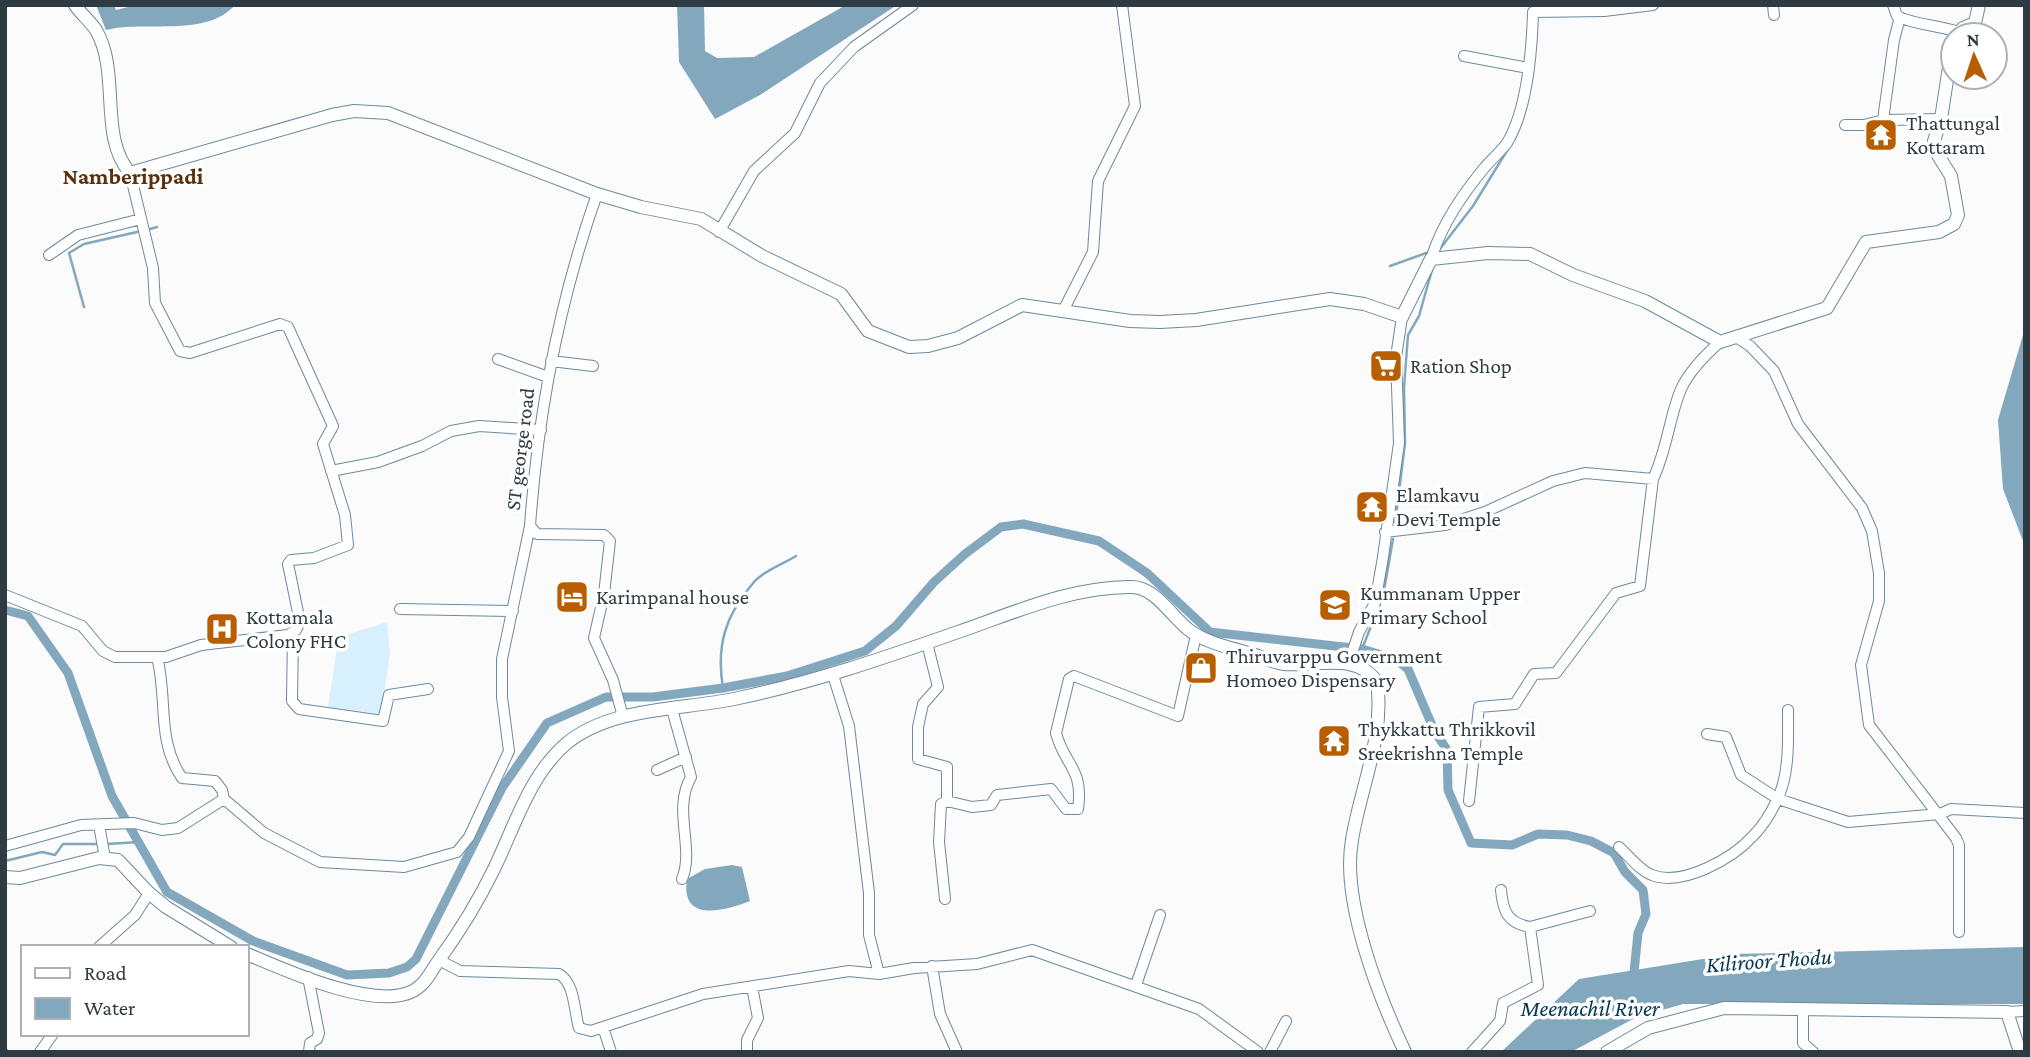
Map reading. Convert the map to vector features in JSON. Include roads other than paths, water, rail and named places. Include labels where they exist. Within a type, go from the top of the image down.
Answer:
[{"type":"main road","points":[[75,5],[96,30],[101,44],[109,74],[119,161],[130,173],[332,115],[370,111],[388,113],[597,194],[641,208],[701,219],[719,232],[841,294],[868,331],[909,346],[928,346],[958,338],[1021,305],[1130,321],[1196,320],[1330,299],[1364,304],[1402,317],[1434,256],[1530,254],[1573,275],[1645,301],[1720,342],[1827,307],[1866,242],[1939,232],[1954,224],[1958,215],[1951,176],[1936,152],[1934,141],[1946,91]]},
{"type":"main road","points":[[248,954],[308,977],[370,995],[394,996],[415,990],[430,976],[474,908],[534,783],[551,757],[571,740],[622,713],[672,709],[736,698],[833,676],[1025,607],[1094,591],[1138,587],[1156,597],[1196,635],[1282,664],[1350,658],[1373,676],[1380,700],[1352,839],[1350,873],[1375,984],[1406,1052]]},
{"type":"main road","points":[[5,877],[20,877],[105,858],[118,860],[149,893],[228,945]]},
{"type":"main road","points":[[1606,1052],[1648,1028],[1695,1013],[1724,1008],[2007,1012],[2020,1052]]},
{"type":"street","points":[[719,232],[754,171],[795,133],[820,83],[854,47],[913,5]]},
{"type":"street","points":[[1063,311],[1093,252],[1098,181],[1135,106],[1122,5]]},
{"type":"street","points":[[1434,256],[1447,220],[1464,194],[1506,143],[1528,68],[1532,9],[1604,11],[1653,5]]},
{"type":"street","points":[[1883,120],[1894,40],[1900,17],[1894,5]]},
{"type":"street","points":[[1900,17],[1939,30]]},
{"type":"street","points":[[1464,56],[1528,68]]},
{"type":"street","points":[[1845,125],[1864,125],[1883,120],[1941,119]]},
{"type":"street","points":[[130,173],[153,268],[155,303],[180,351],[190,353],[280,324],[288,327],[333,426],[323,444],[345,515],[348,545],[314,558],[291,560],[288,564],[300,622],[293,632],[292,701],[299,709],[383,721],[389,695],[428,689]]},
{"type":"street","name":"ST george road","points":[[597,194],[564,296],[548,377],[530,526],[537,534],[594,534],[604,535],[610,541],[604,594],[594,638],[613,680],[622,713]]},
{"type":"street","points":[[49,255],[78,235],[141,219]]},
{"type":"street","points":[[1350,658],[1359,632],[1374,603],[1399,443],[1396,357],[1402,317]]},
{"type":"street","points":[[1736,337],[1750,346],[1774,371],[1798,424],[1862,508],[1872,531],[1879,573],[1879,601],[1861,665],[1869,725],[1940,814],[1959,845],[1959,932]]},
{"type":"street","points":[[1469,801],[1479,707],[1516,704],[1534,674],[1556,673],[1616,593],[1640,586],[1653,479],[1664,457],[1681,389],[1699,361],[1720,342]]},
{"type":"street","points":[[498,359],[548,377]]},
{"type":"street","points":[[551,361],[593,366]]},
{"type":"street","points":[[331,471],[378,462],[422,446],[452,431],[479,426],[541,430]]},
{"type":"street","points":[[1385,532],[1444,526],[1485,512],[1553,481],[1586,473],[1653,479]]},
{"type":"street","points":[[157,657],[161,673],[163,728],[173,762],[182,778],[215,781],[222,790],[224,799],[264,833],[320,862],[404,867],[457,852],[468,837],[509,751],[502,696],[502,659],[530,526]]},
{"type":"street","points":[[5,595],[82,626],[103,651],[116,657],[157,657],[201,645],[293,632]]},
{"type":"street","points":[[400,609],[513,611]]},
{"type":"street","points":[[945,898],[939,811],[941,804],[947,801],[972,807],[991,805],[997,795],[1051,789],[1066,809],[1078,808],[1080,794],[1077,773],[1056,733],[1069,679],[1074,676],[1178,716],[1196,635]]},
{"type":"street","points":[[928,643],[938,687],[923,704],[918,727],[918,759],[947,767],[947,801]]},
{"type":"street","points":[[833,676],[849,726],[869,893],[869,935],[879,974]]},
{"type":"street","points":[[672,709],[691,776],[684,788],[683,829],[686,858],[682,879]]},
{"type":"street","points":[[1619,847],[1651,875],[1678,877],[1726,857],[1752,838],[1766,821],[1778,799],[1788,755],[1788,710]]},
{"type":"street","points":[[1707,734],[1727,737],[1741,775],[1778,799],[1848,822],[1940,814],[1951,809],[2025,813]]},
{"type":"street","points":[[657,770],[686,757]]},
{"type":"street","points":[[5,846],[81,825],[134,822],[162,830],[178,828],[224,799]]},
{"type":"street","points":[[99,825],[105,858]]},
{"type":"street","points":[[1501,890],[1502,907],[1507,918],[1518,925],[1530,927],[1590,911]]},
{"type":"street","points":[[101,945],[135,915],[149,893]]},
{"type":"street","points":[[1136,985],[1160,915]]},
{"type":"street","points":[[1472,1052],[1500,1021],[1503,1003],[1509,997],[1538,985],[1530,927]]},
{"type":"street","points":[[439,960],[460,971],[559,974],[566,978],[571,990],[579,1028],[590,1031],[683,1000],[752,987],[849,971],[879,974],[932,966],[977,964],[1032,950],[1199,1009],[1258,1052]]},
{"type":"street","points":[[932,966],[940,1014],[957,1052]]},
{"type":"street","points":[[308,977],[319,1033],[317,1039],[310,1043],[309,1052]]},
{"type":"street","points":[[747,1052],[747,1040],[758,1018],[752,987]]},
{"type":"street","points":[[1803,1009],[1803,1043],[1813,1052]]},
{"type":"street","points":[[2007,1012],[2025,1011]]},
{"type":"street","points":[[1270,1052],[1286,1021]]},
{"type":"street","points":[[603,1027],[611,1052]]},
{"type":"street","points":[[40,1052],[42,1045],[51,1036]]},
{"type":"water","points":[[96,5],[114,5],[116,10],[136,5],[235,5],[223,15],[191,25],[121,27],[106,30]]},
{"type":"water","points":[[677,5],[704,5],[705,51],[717,58],[754,57],[846,5],[897,5],[760,95],[715,119],[679,62]]},
{"type":"water","points":[[2025,328],[2025,546],[2003,489],[1998,420]]},
{"type":"water","points":[[732,865],[742,867],[750,901],[717,910],[697,908],[690,902],[687,879],[705,869]]},
{"type":"water","name":"Meenachil River","points":[[2025,947],[2025,1004],[1683,1004],[1635,1018],[1571,1052],[1501,1052],[1579,979],[1734,954]]},
{"type":"waterway","points":[[1439,250],[1473,206],[1508,149]]},
{"type":"waterway","points":[[150,229],[157,227]]},
{"type":"waterway","points":[[84,307],[69,253],[84,244],[137,232]]},
{"type":"waterway","points":[[1390,266],[1429,252]]},
{"type":"waterway","points":[[1395,524],[1405,443],[1404,388],[1408,335],[1419,316],[1432,270]]},
{"type":"waterway","points":[[5,610],[28,616],[68,673],[112,796],[167,892],[253,941],[347,975],[389,973],[407,967],[416,959],[502,788],[547,723],[606,697],[653,697],[723,688],[787,676],[865,651],[896,626],[934,582],[1001,527],[1023,524],[1099,541],[1147,573],[1210,632],[1362,649],[1395,659],[1408,669],[1434,730],[1447,750],[1448,790],[1471,843],[1512,845],[1538,834],[1567,835],[1591,841],[1614,853],[1625,872],[1643,890],[1646,914],[1638,933],[1633,982]]},
{"type":"waterway","points":[[1362,649],[1383,596],[1393,539]]},
{"type":"waterway","points":[[723,688],[722,645],[736,607],[758,578],[796,556]]},
{"type":"waterway","points":[[107,844],[139,842]]},
{"type":"waterway","points":[[5,861],[42,852],[55,855],[63,844],[101,844]]},
{"type":"waterway","points":[[5,1049],[9,1052]]},
{"type":"place","name":"Thattungal Kottaram","points":[[1881,135]]},
{"type":"place","name":"Ration Shop","points":[[1386,366]]},
{"type":"place","name":"Elamkavu Devi Temple","points":[[1372,507]]},
{"type":"place","name":"Karimpanal house","points":[[572,597]]},
{"type":"place","name":"Kummanam Upper Primary School","points":[[1335,605]]},
{"type":"place","name":"Kottamala Colony FHC","points":[[222,629]]},
{"type":"place","name":"Thiruvarppu Government Homoeo Dispensary","points":[[1201,668]]},
{"type":"place","name":"Thykkattu Thrikkovil Sreekrishna Temple","points":[[1334,741]]},
{"type":"district","name":"Namberippadi","points":[[133,176]]},
{"type":"water label","name":"Kiliroor Thodu","points":[[1769,960]]}]
